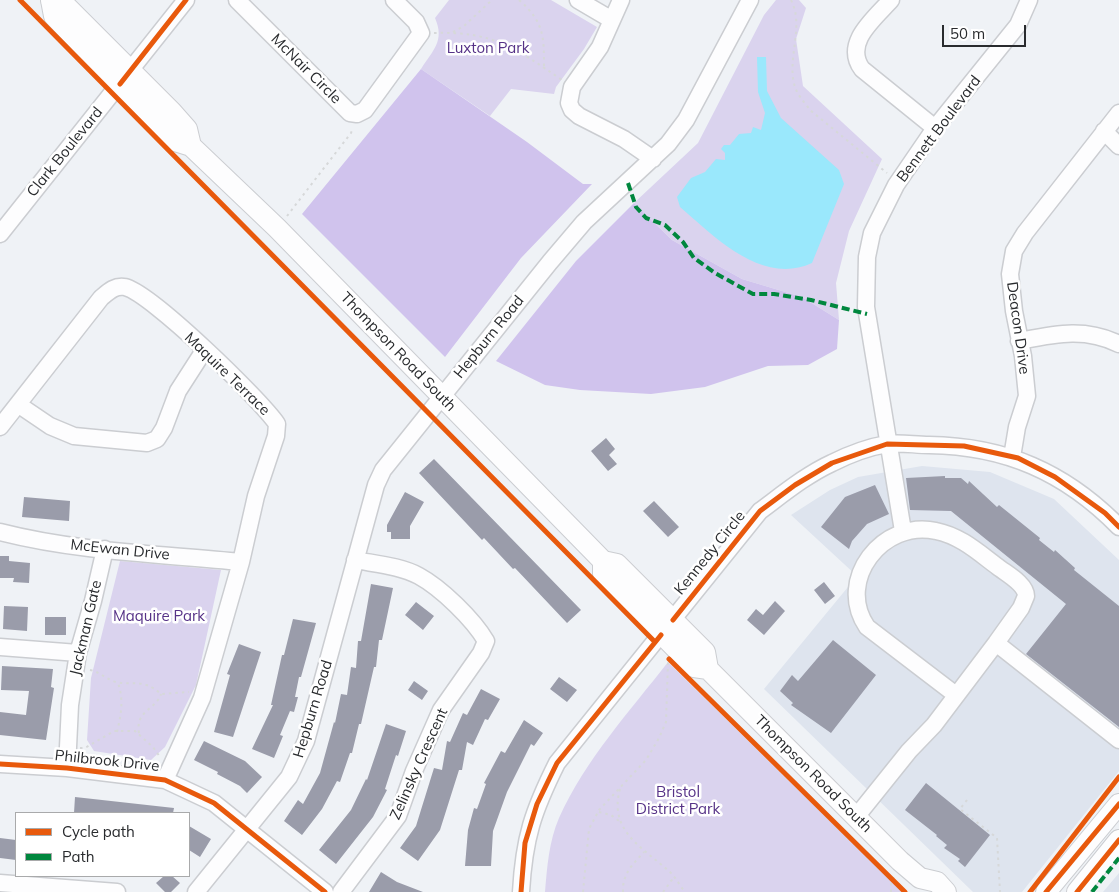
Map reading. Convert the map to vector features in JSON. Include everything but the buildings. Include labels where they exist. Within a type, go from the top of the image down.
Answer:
[{"type":"main road","name":"Thompson Road South","points":[[51,0],[54,16],[125,77],[175,141],[191,146],[277,228],[603,561],[617,564],[667,627],[705,652],[708,669],[922,885],[937,882],[946,892]]},
{"type":"main road","points":[[1046,892],[1119,804]]},
{"type":"main road","points":[[1077,892],[1116,848]]},
{"type":"street","name":"Clark Boulevard","points":[[0,234],[186,0]]},
{"type":"street","name":"McNair Circle","points":[[236,0],[350,112],[356,114],[365,110],[421,33]]},
{"type":"street","points":[[394,0],[416,22],[421,33]]},
{"type":"street","points":[[578,0],[612,20]]},
{"type":"street","points":[[621,0],[593,59],[572,87],[569,97],[572,110],[584,119],[624,139],[653,159]]},
{"type":"street","name":"Hepburn Road","points":[[196,892],[289,777],[306,741],[376,485],[383,470],[584,222],[668,144],[686,120],[750,0]]},
{"type":"street","points":[[891,0],[859,38],[855,48],[857,63],[935,128]]},
{"type":"street","name":"Bennett Boulevard","points":[[903,531],[887,444],[866,307],[867,257],[872,233],[898,182],[935,128],[1018,25],[1029,0]]},
{"type":"street","name":"Deacon Drive","points":[[1012,457],[1017,427],[1026,396],[1023,356],[1019,341],[1010,274],[1014,251],[1024,232],[1119,113]]},
{"type":"street","points":[[1104,131],[1119,146]]},
{"type":"street","name":"Maquire Terrace","points":[[0,426],[101,298],[112,289],[124,287],[137,293],[205,349],[277,424],[276,436],[256,496],[241,562],[203,694],[165,780]]},
{"type":"street","points":[[1019,341],[1061,333],[1102,335],[1119,344]]},
{"type":"street","points":[[18,405],[50,426],[74,436],[147,443],[157,439],[164,428],[178,391],[205,349]]},
{"type":"street","name":"Kennedy Circle","points":[[521,892],[525,843],[537,804],[557,763],[760,512],[795,485],[832,463],[887,444],[964,446],[1012,457],[1055,477],[1105,513],[1119,527]]},
{"type":"street","points":[[856,817],[909,751],[934,725],[1021,608],[1026,596],[1020,585],[953,536],[923,529],[903,531],[888,539],[864,564],[856,585],[856,598],[860,613],[867,627],[956,694]]},
{"type":"street","name":"McEwan Drive","points":[[0,532],[22,538],[105,549],[241,562]]},
{"type":"street","name":"Jackman Gate","points":[[67,768],[75,669],[105,549]]},
{"type":"street","name":"Zelinsky Crescent","points":[[341,892],[398,816],[414,770],[442,710],[481,654],[486,641],[472,622],[433,585],[420,576],[355,560]]},
{"type":"street","points":[[996,643],[1119,740]]},
{"type":"street","points":[[0,647],[78,652]]},
{"type":"street","name":"Philbrook Drive","points":[[0,764],[67,768],[165,780],[214,803],[325,892]]},
{"type":"street","points":[[0,883],[37,889],[116,892]]},
{"type":"path","points":[[453,32],[464,26],[492,0]]},
{"type":"path","points":[[519,0],[530,10],[544,34],[544,68]]},
{"type":"path","points":[[790,0],[797,24],[794,86],[801,98],[810,110],[898,182]]},
{"type":"path","points":[[421,33],[453,32],[487,37],[518,50],[572,87]]},
{"type":"path","points":[[277,228],[351,133],[356,114]]},
{"type":"path","points":[[583,892],[589,829],[598,812],[646,760],[660,738],[666,722],[669,659]]},
{"type":"path","points":[[75,669],[97,672],[118,682],[138,683],[155,689],[161,694],[190,692],[203,694]]},
{"type":"path","points":[[117,732],[122,712],[118,682]]},
{"type":"path","points":[[161,694],[160,698],[142,716],[138,727],[140,734],[160,757],[171,764]]},
{"type":"path","points":[[68,748],[85,748],[99,738],[117,732],[135,732],[140,734]]},
{"type":"path","points":[[619,821],[616,807],[620,787]]},
{"type":"path","points":[[967,800],[960,809],[997,838],[1000,892]]},
{"type":"path","points":[[598,812],[611,815],[619,821],[629,836],[674,877],[684,892]]},
{"type":"path","points":[[623,892],[622,881],[628,870],[644,851]]},
{"type":"path","points":[[662,892],[674,877]]},
{"type":"shaded area","points":[[421,69],[527,142],[583,184],[592,184],[521,258],[445,357],[302,214]]},
{"type":"shaded area","points":[[634,203],[672,240],[742,279],[802,297],[839,320],[837,349],[808,365],[768,366],[705,387],[651,394],[580,390],[545,385],[496,361],[576,261]]},
{"type":"shaded area","points":[[922,466],[990,472],[1054,499],[1119,560],[1119,771],[1022,892],[973,892],[764,689],[857,576],[791,515],[830,490],[858,477]]},
{"type":"shaded area","points":[[1119,873],[1119,892],[1103,892]]},
{"type":"green space","name":"Luxton Park","points":[[449,0],[551,0],[597,27],[584,49],[556,87],[554,94],[511,89],[490,116],[421,69],[433,51],[438,39],[438,26],[435,18]]},
{"type":"green space","points":[[776,0],[799,0],[806,8],[796,39],[803,86],[882,159],[849,231],[836,283],[839,320],[802,297],[742,279],[672,240],[634,203],[698,143],[764,15]]},
{"type":"green space","name":"Maquire Park","points":[[120,561],[221,570],[196,685],[165,747],[151,760],[94,751],[87,740],[91,678]]},
{"type":"green space","name":"Bristol District Park","points":[[668,662],[902,892],[545,892],[553,836],[559,818],[570,797],[595,756]]},
{"type":"water","points":[[757,57],[766,57],[767,91],[781,118],[839,170],[844,184],[812,263],[793,268],[775,268],[757,263],[740,255],[708,232],[680,207],[677,197],[691,178],[705,172],[716,159],[725,160],[725,153],[721,149],[724,145],[730,145],[739,134],[751,133],[753,127],[761,130],[765,113],[758,92]]},
{"type":"marked path","points":[[628,183],[636,207],[646,218],[665,225],[683,242],[694,258],[715,273],[753,294],[774,294],[811,300],[867,314]]},
{"type":"marked path","points":[[1092,892],[1119,858]]},
{"type":"cycle path","points":[[20,0],[655,642]]},
{"type":"cycle path","points":[[120,84],[186,0]]},
{"type":"cycle path","points":[[673,620],[760,511],[795,485],[832,463],[887,444],[964,446],[1018,458],[1055,477],[1105,513],[1119,527]]},
{"type":"cycle path","points":[[521,892],[525,843],[537,804],[557,763],[661,635]]},
{"type":"cycle path","points":[[669,659],[905,892]]},
{"type":"cycle path","points":[[0,764],[67,768],[165,780],[214,803],[325,892]]},
{"type":"cycle path","points":[[1030,892],[1119,777]]},
{"type":"cycle path","points":[[1046,892],[1119,804]]},
{"type":"cycle path","points":[[1077,892],[1119,840]]}]
